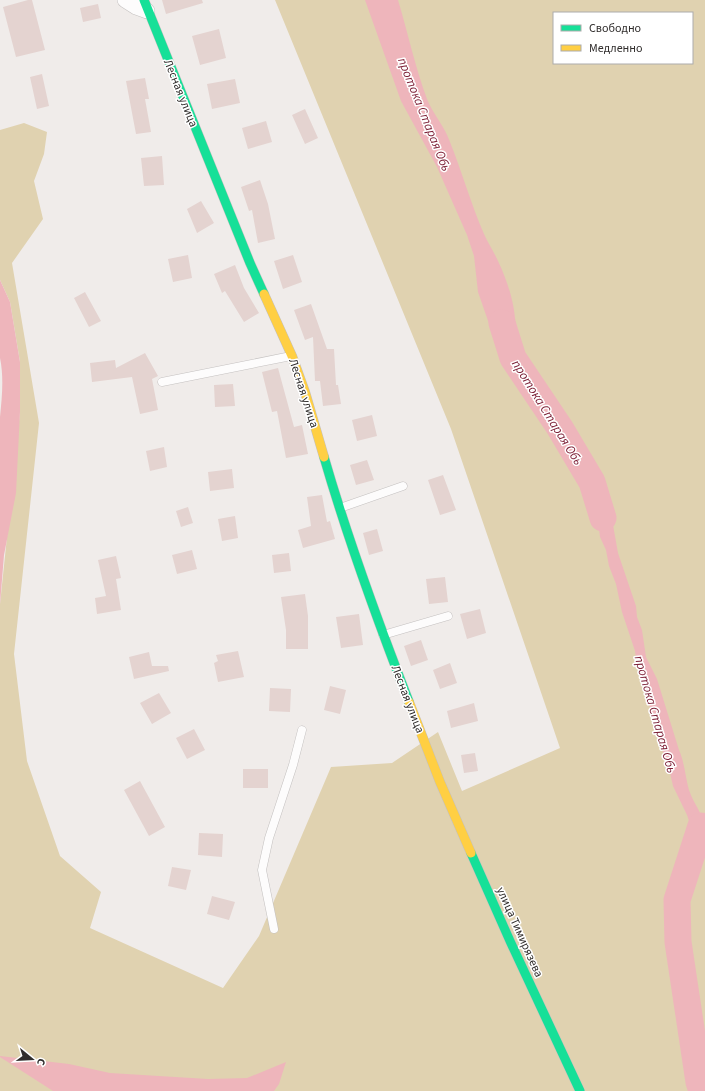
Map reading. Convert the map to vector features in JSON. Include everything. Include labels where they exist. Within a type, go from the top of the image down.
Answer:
[{"type":"street","name":"Лесная улица","points":[[125,0],[136,7],[146,6],[250,263],[292,356],[305,392],[340,508],[383,635],[440,782]]},
{"type":"street","name":"улица Тимирязева","points":[[440,782],[510,940],[580,1091]]},
{"type":"lane","points":[[162,382],[292,356]]},
{"type":"lane","points":[[340,508],[403,486]]},
{"type":"lane","points":[[383,635],[448,616]]},
{"type":"lane","points":[[274,929],[262,870],[269,838],[293,765],[302,730]]},
{"type":"shaded area","points":[[275,0],[705,0],[705,1091],[0,1091],[0,604],[20,412],[20,362],[10,302],[0,280],[0,130],[24,123],[47,132],[44,154],[34,181],[43,219],[12,263],[39,423],[14,654],[27,761],[60,856],[101,892],[90,928],[223,988],[259,936],[331,767],[392,763],[438,732],[462,791],[560,748],[451,429]]},
{"type":"water","points":[[365,0],[398,0],[427,99],[448,136],[479,223],[508,285],[514,308],[516,333],[513,358],[498,347],[495,341],[478,292],[474,256],[467,235],[437,167],[401,101]]},
{"type":"water","points":[[0,280],[10,302],[20,362],[20,412],[16,493],[4,555],[0,604],[0,417],[2,380],[0,358]]},
{"type":"water","points":[[592,482],[605,502],[613,525],[618,553],[636,606],[637,617],[642,630],[646,657],[657,679],[683,760],[689,790],[705,826],[705,831],[699,833],[691,827],[673,786],[668,764],[661,747],[637,666],[635,651],[622,612],[616,584],[609,566],[606,550],[600,537],[600,518]]},
{"type":"water","points":[[0,1056],[69,1064],[110,1073],[208,1079],[247,1078],[286,1062],[279,1084],[274,1091],[53,1091]]},
{"type":"building","points":[[32,0],[45,50],[16,57],[3,7]]},
{"type":"building","points":[[162,0],[202,0],[203,3],[166,14]]},
{"type":"building","points":[[98,4],[101,18],[83,22],[80,8]]},
{"type":"building","points":[[219,29],[226,58],[200,65],[192,36]]},
{"type":"building","points":[[42,74],[49,106],[37,109],[30,77]]},
{"type":"building","points":[[145,78],[149,99],[145,99],[151,132],[136,134],[126,81]]},
{"type":"building","points":[[235,79],[240,103],[212,109],[207,84]]},
{"type":"building","points":[[305,109],[318,138],[305,144],[292,115]]},
{"type":"building","points":[[266,121],[272,142],[248,149],[242,128]]},
{"type":"building","points":[[162,156],[164,185],[144,186],[141,158]]},
{"type":"building","points":[[260,180],[268,204],[275,239],[258,243],[252,210],[249,211],[241,187]]},
{"type":"building","points":[[201,201],[214,223],[197,233],[187,209]]},
{"type":"building","points":[[188,255],[192,278],[173,282],[168,259]]},
{"type":"building","points":[[293,255],[302,282],[283,289],[274,261]]},
{"type":"building","points":[[235,265],[244,288],[259,313],[244,322],[225,291],[222,293],[214,274]]},
{"type":"building","points":[[85,292],[101,321],[89,327],[74,298]]},
{"type":"building","points":[[311,304],[327,349],[334,349],[336,385],[338,385],[341,404],[323,406],[320,381],[315,381],[313,337],[305,340],[294,310]]},
{"type":"building","points":[[145,353],[158,376],[152,379],[158,410],[140,414],[132,377],[92,382],[90,363],[115,360],[116,368]]},
{"type":"building","points":[[278,368],[294,427],[302,425],[308,454],[286,458],[277,411],[272,412],[262,372]]},
{"type":"building","points":[[233,384],[235,406],[215,407],[214,385]]},
{"type":"building","points":[[372,415],[377,436],[357,441],[352,420]]},
{"type":"building","points":[[164,447],[167,467],[150,471],[146,451]]},
{"type":"building","points":[[367,460],[374,480],[356,485],[350,465]]},
{"type":"building","points":[[232,469],[234,488],[210,491],[208,472]]},
{"type":"building","points":[[443,475],[456,510],[440,515],[428,480]]},
{"type":"building","points":[[322,495],[327,522],[330,521],[335,539],[303,548],[298,530],[311,526],[307,497]]},
{"type":"building","points":[[188,507],[193,523],[181,527],[176,511]]},
{"type":"building","points":[[235,516],[238,538],[222,541],[218,519]]},
{"type":"building","points":[[377,529],[383,551],[369,555],[363,533]]},
{"type":"building","points":[[192,550],[197,569],[177,574],[172,555]]},
{"type":"building","points":[[289,553],[291,571],[274,573],[272,555]]},
{"type":"building","points":[[116,556],[121,578],[116,579],[121,610],[97,614],[95,598],[106,596],[98,560]]},
{"type":"building","points":[[445,577],[448,602],[429,604],[426,579]]},
{"type":"building","points":[[305,594],[308,616],[308,649],[286,649],[286,630],[281,597]]},
{"type":"building","points":[[480,609],[486,633],[467,639],[460,614]]},
{"type":"building","points":[[359,614],[363,645],[341,648],[336,617]]},
{"type":"building","points":[[421,640],[428,660],[411,666],[404,646]]},
{"type":"building","points":[[238,651],[244,677],[218,682],[214,663],[218,661],[216,655]]},
{"type":"building","points":[[149,652],[152,666],[168,666],[169,671],[134,679],[129,657]]},
{"type":"building","points":[[450,663],[457,683],[440,689],[433,670]]},
{"type":"building","points":[[330,686],[346,690],[340,714],[324,710]]},
{"type":"building","points":[[270,688],[291,689],[290,712],[269,711]]},
{"type":"building","points":[[159,693],[171,713],[152,724],[140,703]]},
{"type":"building","points":[[474,703],[478,721],[451,728],[447,711]]},
{"type":"building","points":[[194,729],[205,750],[187,759],[176,738]]},
{"type":"building","points":[[475,753],[478,771],[464,773],[461,755]]},
{"type":"building","points":[[243,769],[268,769],[268,788],[243,788]]},
{"type":"building","points":[[140,781],[165,827],[149,836],[124,790]]},
{"type":"building","points":[[199,833],[223,834],[222,857],[198,855]]},
{"type":"building","points":[[172,867],[191,870],[186,890],[168,886]]},
{"type":"building","points":[[212,896],[235,902],[229,920],[207,914]]},
{"type":"waterway","name":"протока Старая Обь","points":[[502,323],[513,358],[560,428],[592,482],[603,518]]},
{"type":"waterway","name":"протока Старая Обь","points":[[701,826],[677,900],[678,942],[699,1082],[702,1091]]},
{"type":"traffic: fast","points":[[144,0],[250,263],[264,294]]},
{"type":"traffic: fast","points":[[324,457],[364,581],[409,702]]},
{"type":"traffic: fast","points":[[471,853],[580,1091]]},
{"type":"traffic: slow","points":[[264,294],[292,356],[305,392],[324,457]]},
{"type":"traffic: slow","points":[[409,702],[440,782],[471,853]]}]
